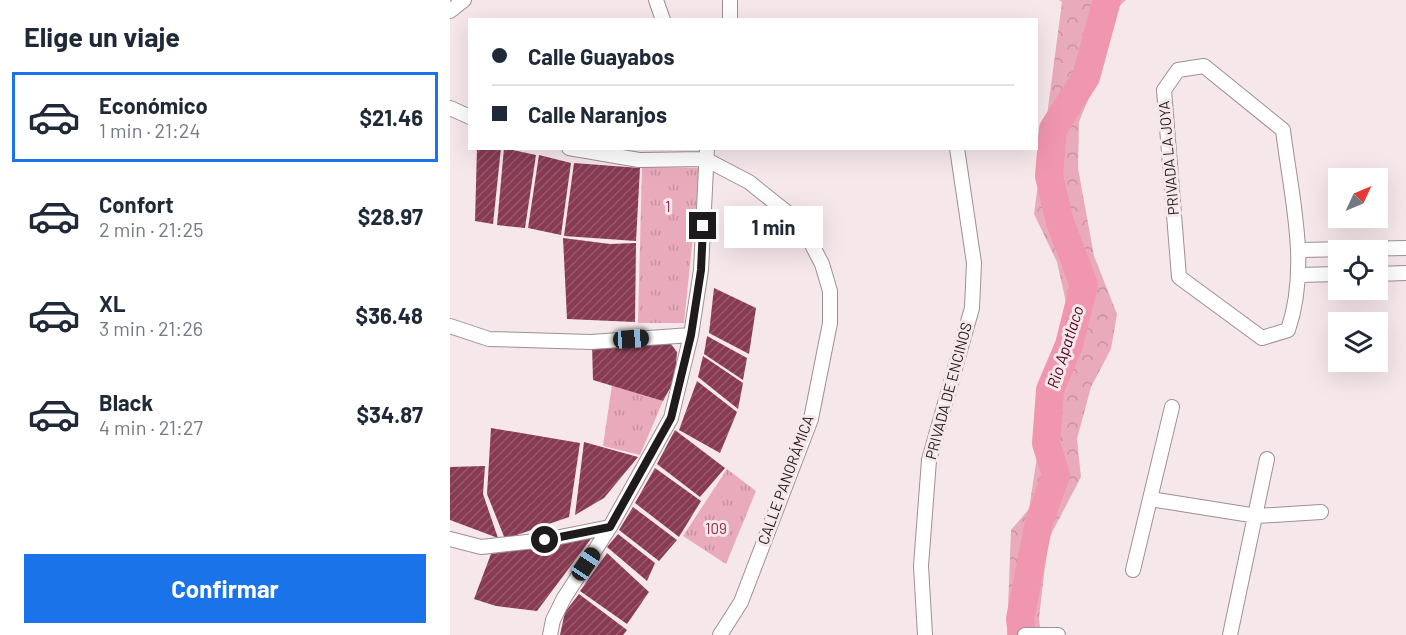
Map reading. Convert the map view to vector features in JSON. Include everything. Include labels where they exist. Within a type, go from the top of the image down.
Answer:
[{"type":"street","points":[[450,11],[464,0]]},
{"type":"street","points":[[656,0],[662,18]]},
{"type":"street","points":[[730,0],[730,18]]},
{"type":"street","name":"PRIVADA LA JOYA","points":[[1204,66],[1283,130],[1299,250],[1299,275],[1297,305],[1288,330],[1262,338],[1179,277],[1164,90],[1179,70],[1204,66]]},
{"type":"street","points":[[450,108],[468,116]]},
{"type":"street","points":[[550,635],[553,620],[564,597],[610,527],[671,418],[691,335],[701,270],[705,152],[639,160],[581,150]]},
{"type":"street","name":"PRIVADA DE ENCINOS","points":[[925,635],[921,566],[929,460],[972,308],[974,263],[957,150]]},
{"type":"street","name":"CALLE PANORÁMICA","points":[[705,152],[749,182],[794,218],[810,239],[822,264],[830,291],[830,323],[811,418],[741,602],[720,635]]},
{"type":"street","points":[[1299,250],[1406,249]]},
{"type":"street","points":[[1388,274],[1406,273]]},
{"type":"street","points":[[1299,275],[1328,274]]},
{"type":"street","points":[[450,326],[489,339],[591,342],[691,335]]},
{"type":"street","points":[[1133,570],[1172,407]]},
{"type":"street","points":[[1230,635],[1257,516],[1267,459]]},
{"type":"street","points":[[1150,499],[1257,516],[1321,512]]},
{"type":"street","points":[[450,539],[481,547],[545,540],[610,527]]},
{"type":"street","points":[[1025,635],[1056,634]]},
{"type":"green space","points":[[1059,0],[1126,0],[1117,8],[1106,55],[1079,122],[1078,168],[1094,256],[1117,314],[1111,349],[1091,387],[1077,439],[1081,477],[1048,540],[1039,618],[1041,635],[1007,635],[1011,530],[1029,509],[1051,366],[1067,307],[1057,262],[1034,214],[1062,2]]},
{"type":"green space","name":"1","points":[[642,167],[700,168],[684,323],[638,323]]},
{"type":"green space","points":[[612,385],[663,401],[640,455],[603,446]]},
{"type":"green space","name":"109","points":[[727,469],[756,491],[726,564],[683,536]]},
{"type":"building","points":[[477,150],[501,150],[493,224],[475,221]]},
{"type":"building","points":[[504,150],[536,155],[525,228],[497,225]]},
{"type":"building","points":[[539,155],[571,163],[561,235],[528,228]]},
{"type":"building","points":[[574,163],[640,168],[636,241],[564,236]]},
{"type":"building","points":[[563,238],[610,244],[636,243],[635,322],[567,319]]},
{"type":"building","points":[[714,288],[756,308],[749,354],[709,333]]},
{"type":"building","points":[[707,336],[747,358],[743,380],[704,354]]},
{"type":"building","points":[[671,344],[677,352],[675,379],[663,401],[593,380],[592,345]]},
{"type":"building","points":[[703,356],[743,383],[738,409],[698,377]]},
{"type":"building","points":[[697,381],[737,412],[720,453],[679,430]]},
{"type":"building","points":[[491,428],[580,443],[569,517],[505,539],[487,494]]},
{"type":"building","points":[[675,430],[725,468],[700,497],[657,464]]},
{"type":"building","points":[[584,442],[638,457],[604,498],[575,515]]},
{"type":"building","points":[[485,466],[483,494],[498,538],[450,520],[450,467]]},
{"type":"building","points":[[655,468],[701,501],[679,537],[635,503]]},
{"type":"building","points":[[633,507],[677,540],[659,561],[619,530]]},
{"type":"building","points":[[596,532],[537,611],[496,606],[474,599],[491,554],[538,547]]},
{"type":"building","points":[[618,534],[655,563],[647,581],[607,547]]},
{"type":"building","points":[[607,553],[649,592],[627,624],[580,591]]},
{"type":"building","points":[[579,594],[627,630],[623,635],[560,635],[565,612]]},
{"type":"waterway","name":"Rio Apatlaco","points":[[1022,635],[1020,619],[1039,522],[1056,475],[1046,443],[1050,390],[1069,345],[1084,285],[1060,222],[1049,176],[1053,129],[1086,77],[1107,0]]},
{"type":"route","points":[[545,540],[610,527],[671,418],[691,335],[701,270],[703,226]]}]
